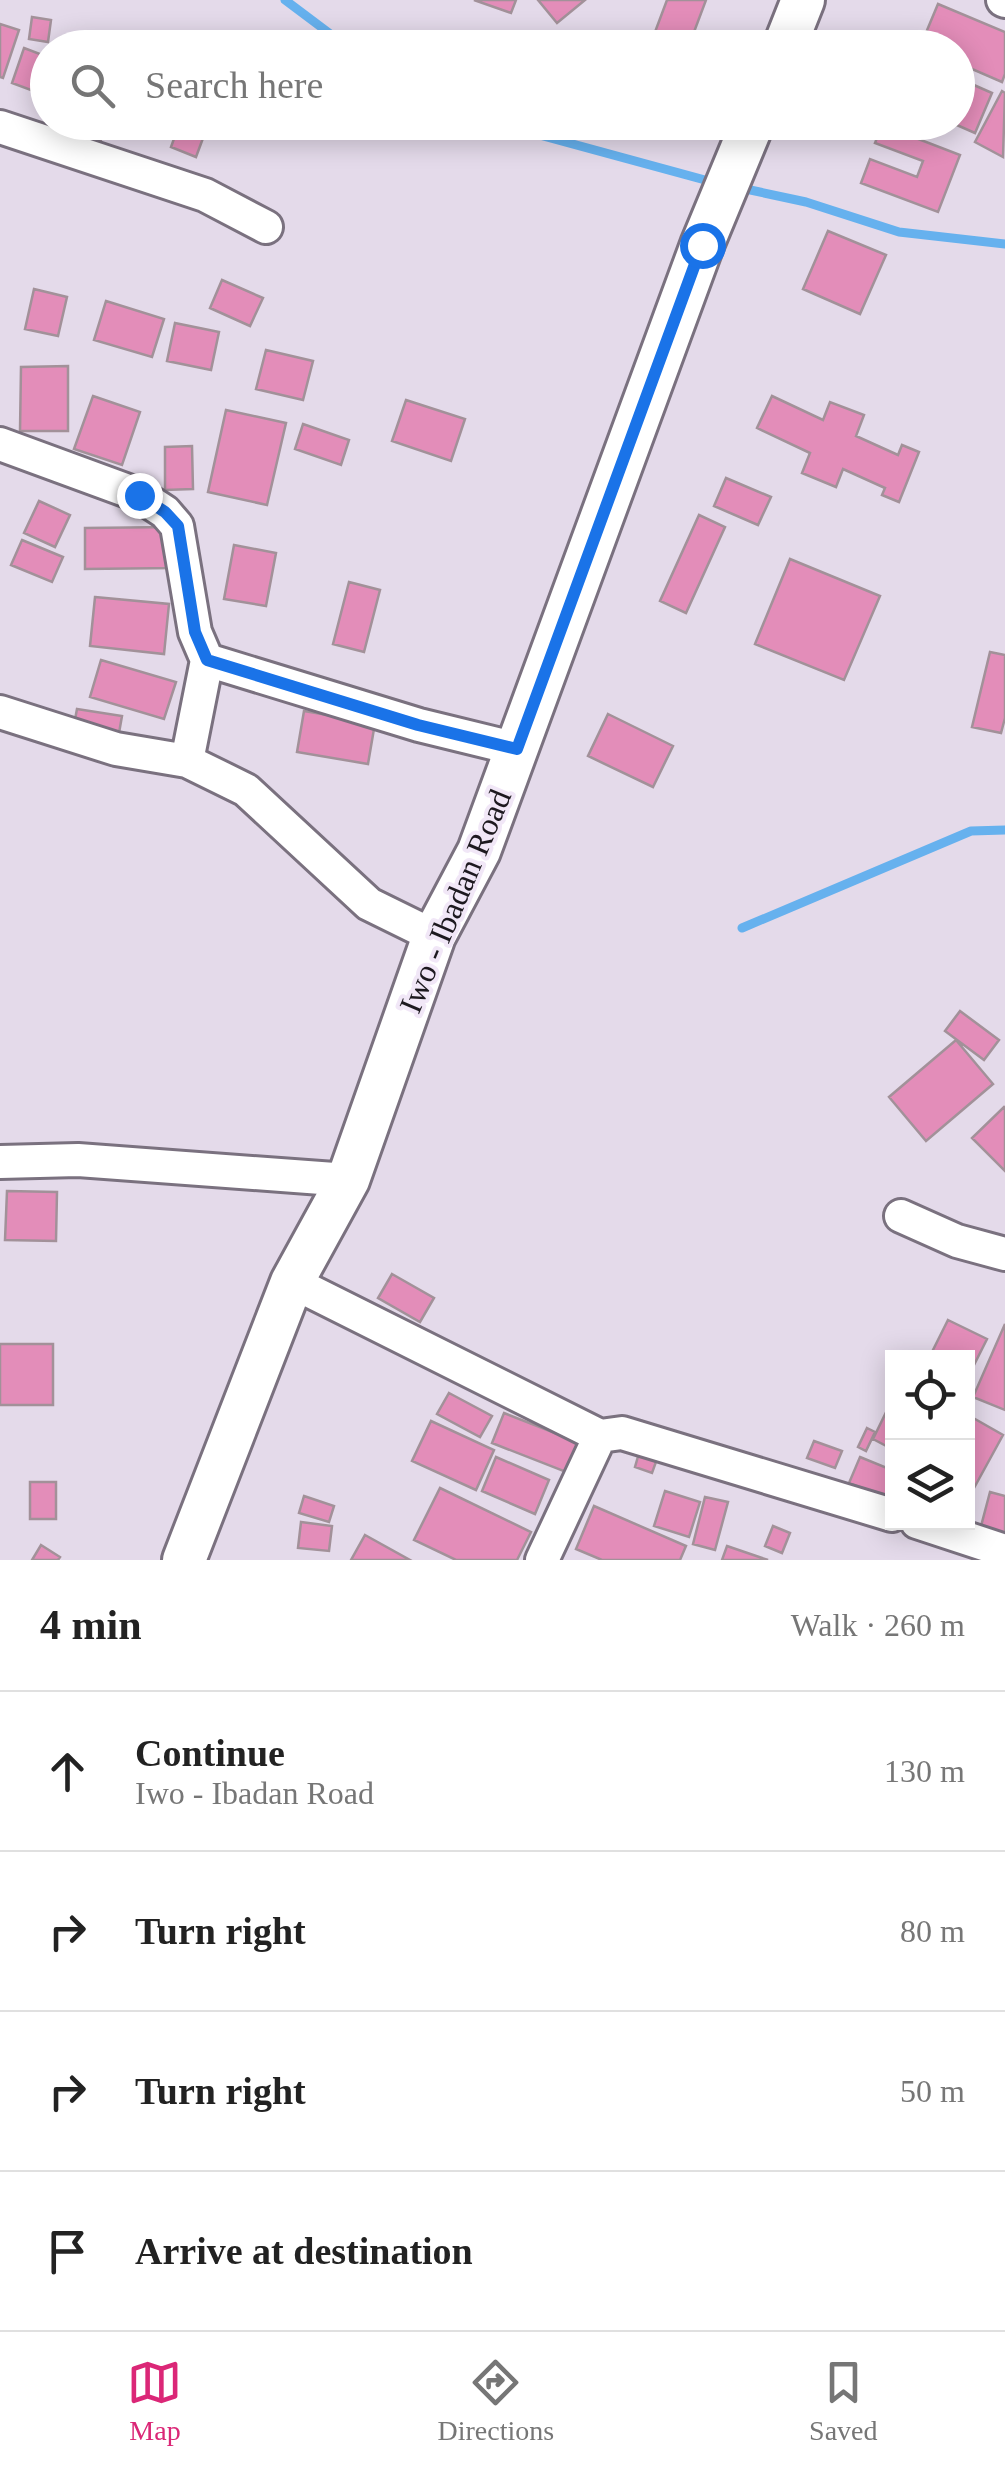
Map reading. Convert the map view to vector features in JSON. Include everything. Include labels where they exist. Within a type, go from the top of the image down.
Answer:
[{"type":"main road","points":[[793,30],[804,0]]},
{"type":"main road","name":"Iwo - Ibadan Road","points":[[184,1560],[292,1282],[348,1180],[434,936],[479,851],[702,245],[746,140]]},
{"type":"street","points":[[796,30],[812,0]]},
{"type":"street","points":[[0,127],[30,137]]},
{"type":"street","points":[[39,140],[205,195],[266,228]]},
{"type":"street","points":[[0,444],[139,495],[178,526],[195,632],[207,660],[187,760]]},
{"type":"street","points":[[207,660],[418,725],[517,749]]},
{"type":"street","points":[[0,712],[116,749],[187,760],[246,790],[369,904],[434,936]]},
{"type":"street","points":[[0,1162],[78,1160],[348,1180]]},
{"type":"street","points":[[900,1216],[958,1241],[1005,1254]]},
{"type":"street","points":[[292,1282],[600,1436],[622,1433],[885,1513]]},
{"type":"street","points":[[542,1560],[600,1436]]},
{"type":"street","points":[[941,1530],[1005,1551]]},
{"type":"building","points":[[474,0],[516,0],[511,13]]},
{"type":"building","points":[[538,0],[585,0],[557,23]]},
{"type":"building","points":[[667,0],[706,0],[695,30],[656,30]]},
{"type":"building","points":[[938,4],[1005,32],[1002,82],[975,70],[975,30],[927,30]]},
{"type":"building","points":[[32,17],[51,20],[50,30],[30,30]]},
{"type":"building","points":[[0,24],[19,30],[3,78],[0,77]]},
{"type":"building","points":[[24,48],[30,50],[30,90],[12,83]]},
{"type":"building","points":[[975,86],[992,93],[975,133]]},
{"type":"building","points":[[1002,91],[1005,93],[1003,157],[975,142]]},
{"type":"building","points":[[174,140],[202,140],[196,157],[171,147]]},
{"type":"building","points":[[921,140],[960,155],[938,212],[861,183],[870,159],[917,177],[923,161],[875,143]]},
{"type":"building","points":[[828,231],[886,255],[860,314],[803,289]]},
{"type":"building","points":[[222,280],[263,298],[250,326],[210,308]]},
{"type":"building","points":[[34,289],[67,297],[58,336],[25,329]]},
{"type":"building","points":[[106,301],[164,319],[152,357],[94,340]]},
{"type":"building","points":[[175,323],[219,332],[211,370],[167,361]]},
{"type":"building","points":[[266,350],[313,361],[303,400],[256,389]]},
{"type":"building","points":[[68,366],[68,431],[20,431],[21,367]]},
{"type":"building","points":[[93,396],[140,412],[122,465],[74,449]]},
{"type":"building","points":[[772,396],[823,420],[830,402],[864,415],[856,436],[898,455],[902,445],[919,452],[899,502],[882,495],[885,488],[843,469],[836,487],[802,473],[810,453],[757,428]]},
{"type":"building","points":[[406,400],[465,419],[451,461],[392,441]]},
{"type":"building","points":[[226,410],[286,423],[267,505],[208,492]]},
{"type":"building","points":[[303,424],[349,440],[341,465],[295,449]]},
{"type":"building","points":[[192,446],[193,489],[165,490],[165,447]]},
{"type":"building","points":[[726,478],[771,497],[758,525],[714,506]]},
{"type":"building","points":[[39,501],[70,515],[55,547],[24,533]]},
{"type":"building","points":[[699,515],[725,527],[686,613],[660,601]]},
{"type":"building","points":[[174,527],[174,568],[85,569],[85,528]]},
{"type":"building","points":[[22,540],[63,557],[52,582],[11,565]]},
{"type":"building","points":[[234,545],[276,553],[266,606],[224,599]]},
{"type":"building","points":[[790,559],[880,596],[844,680],[755,644]]},
{"type":"building","points":[[349,582],[380,590],[364,652],[333,644]]},
{"type":"building","points":[[95,597],[169,604],[164,654],[90,646]]},
{"type":"building","points":[[990,652],[1005,655],[1005,718],[1001,733],[972,727]]},
{"type":"building","points":[[101,660],[176,682],[164,719],[90,697]]},
{"type":"building","points":[[77,709],[122,716],[119,733],[74,725]]},
{"type":"building","points":[[304,711],[375,723],[368,764],[297,752]]},
{"type":"building","points":[[608,714],[673,746],[653,787],[588,756]]},
{"type":"building","points":[[960,1011],[999,1040],[984,1060],[945,1031]]},
{"type":"building","points":[[956,1040],[993,1084],[926,1141],[889,1097]]},
{"type":"building","points":[[1005,1108],[1005,1171],[972,1138]]},
{"type":"building","points":[[7,1191],[57,1192],[56,1241],[5,1240]]},
{"type":"building","points":[[392,1274],[434,1298],[420,1322],[378,1298]]},
{"type":"building","points":[[948,1320],[987,1339],[975,1363],[975,1350],[933,1350]]},
{"type":"building","points":[[1005,1324],[1005,1410],[975,1398]]},
{"type":"building","points":[[0,1344],[53,1344],[53,1405],[0,1405]]},
{"type":"building","points":[[449,1393],[492,1416],[480,1437],[437,1414]]},
{"type":"building","points":[[504,1413],[578,1442],[566,1472],[492,1443]]},
{"type":"building","points":[[885,1414],[885,1445],[873,1439]]},
{"type":"building","points":[[975,1419],[1003,1435],[975,1486]]},
{"type":"building","points":[[431,1421],[494,1450],[476,1490],[412,1461]]},
{"type":"building","points":[[867,1428],[875,1432],[866,1451],[858,1447]]},
{"type":"building","points":[[814,1441],[842,1451],[835,1468],[807,1458]]},
{"type":"building","points":[[639,1453],[657,1459],[652,1473],[635,1467]]},
{"type":"building","points":[[496,1457],[549,1480],[535,1514],[482,1491]]},
{"type":"building","points":[[860,1457],[885,1467],[885,1498],[849,1483]]},
{"type":"building","points":[[30,1482],[56,1482],[56,1519],[30,1519]]},
{"type":"building","points":[[440,1488],[531,1532],[517,1560],[456,1560],[414,1540]]},
{"type":"building","points":[[665,1491],[700,1502],[689,1537],[654,1526]]},
{"type":"building","points":[[990,1492],[1005,1496],[1005,1536],[980,1530]]},
{"type":"building","points":[[304,1496],[334,1506],[329,1522],[299,1513]]},
{"type":"building","points":[[705,1497],[728,1502],[715,1550],[693,1544]]},
{"type":"building","points":[[594,1506],[686,1546],[680,1560],[602,1560],[576,1549]]},
{"type":"building","points":[[301,1522],[332,1526],[329,1551],[298,1548]]},
{"type":"building","points":[[773,1526],[790,1533],[782,1553],[765,1546]]},
{"type":"building","points":[[365,1535],[410,1560],[351,1560]]},
{"type":"building","points":[[41,1545],[60,1557],[58,1560],[32,1560]]},
{"type":"building","points":[[727,1546],[768,1560],[722,1560]]},
{"type":"waterway","points":[[285,0],[325,30]]},
{"type":"waterway","points":[[558,140],[716,183]]},
{"type":"waterway","points":[[741,188],[806,202],[899,232],[1005,244]]},
{"type":"waterway","points":[[742,928],[971,831],[1005,830]]},
{"type":"route","points":[[139,495],[178,526],[195,632],[207,660],[418,725],[517,749],[702,245]]}]
